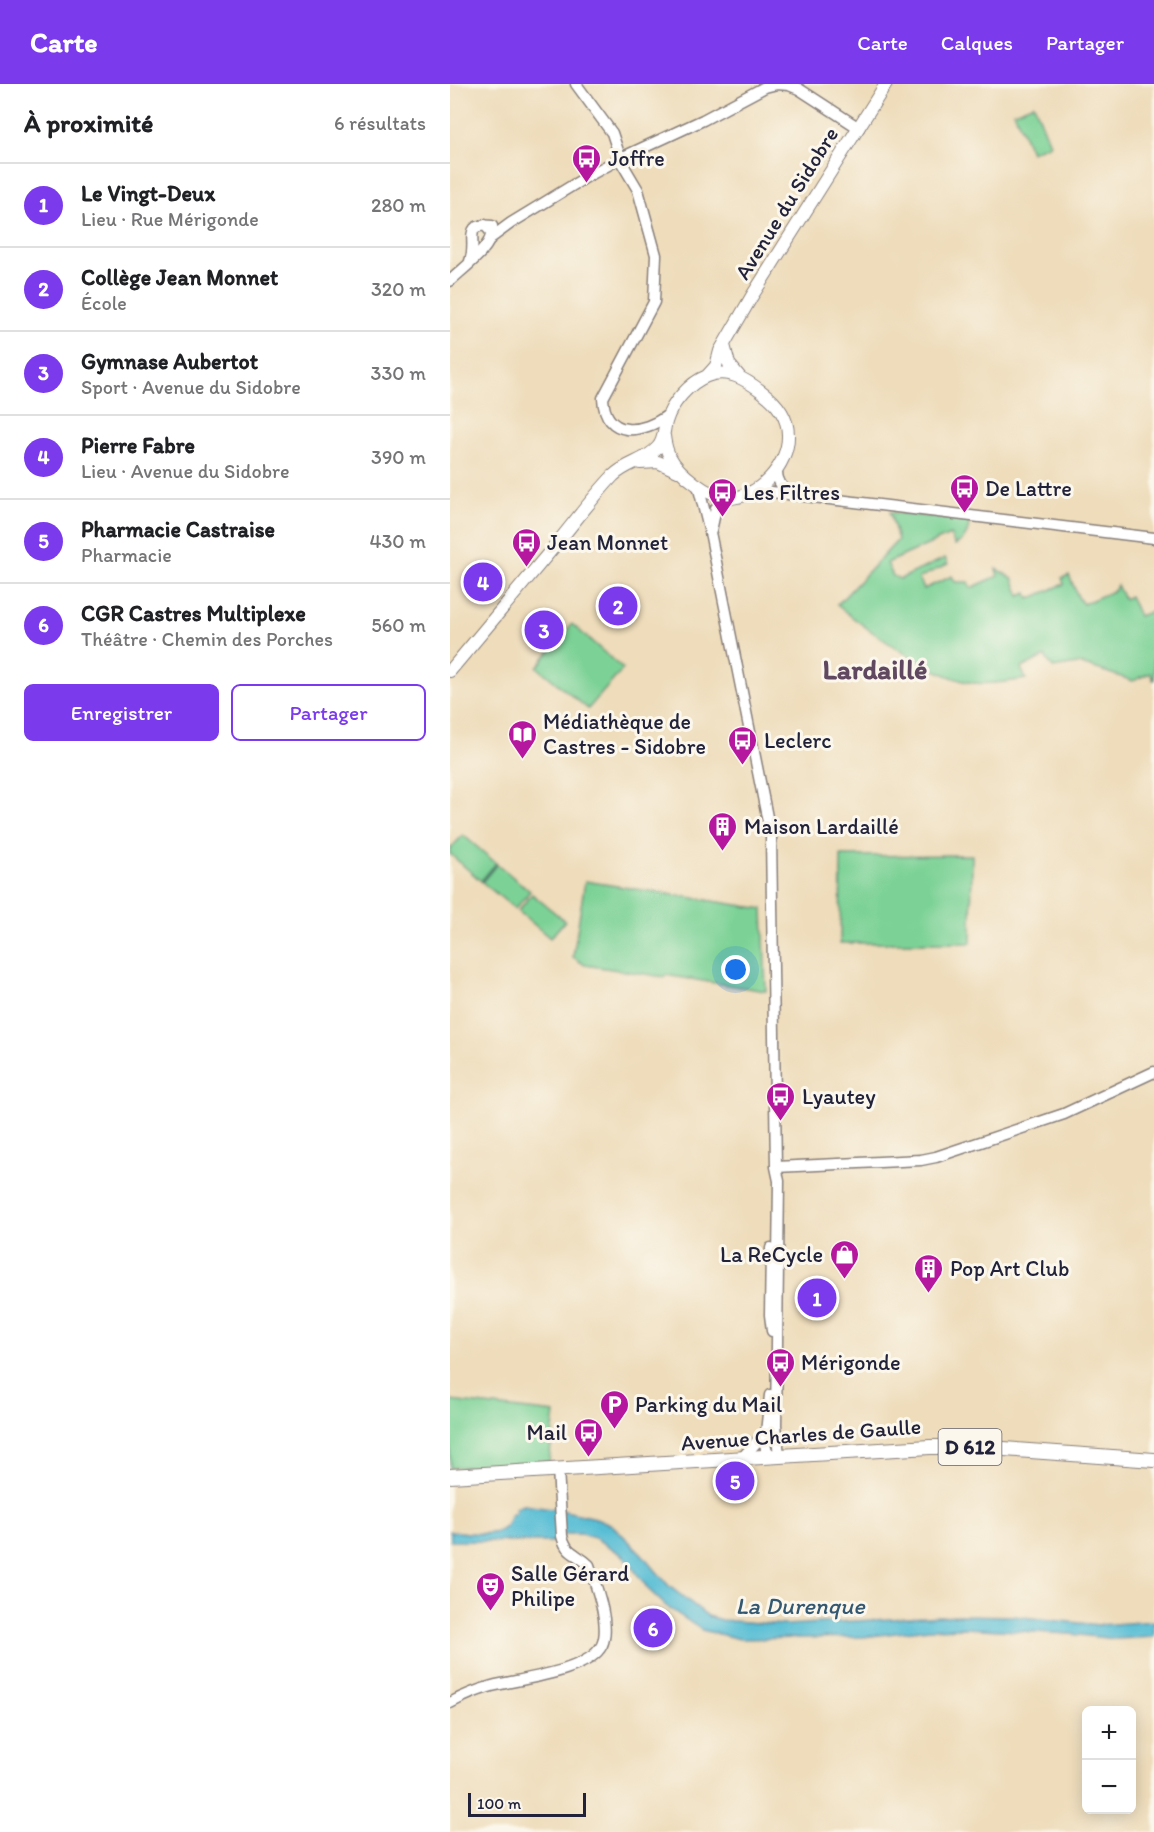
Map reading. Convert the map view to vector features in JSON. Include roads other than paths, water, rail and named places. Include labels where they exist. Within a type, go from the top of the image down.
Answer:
[{"type":"main road","name":"Avenue du Sidobre","points":[[707,376],[716,366],[720,351],[752,296],[886,84]]},
{"type":"main road","points":[[664,435],[668,455],[682,472],[715,495],[729,498],[752,492],[777,468],[788,446],[785,418],[768,396],[739,376],[729,364],[724,345]]},
{"type":"main road","points":[[450,671],[614,475],[654,451],[663,441],[668,415],[690,386],[707,376],[723,374],[739,376]]},
{"type":"main road","points":[[625,467],[653,462],[682,472]]},
{"type":"main road","name":"Avenue Charles de Gaulle","points":[[450,1476],[949,1446],[1154,1460]]},
{"type":"street","points":[[576,84],[612,133],[621,158],[638,190],[656,255],[654,302],[603,398],[603,411],[608,420],[622,429],[647,427],[668,415]]},
{"type":"street","points":[[450,281],[477,257],[490,240],[511,223],[560,192],[621,158],[703,120],[765,87],[777,84],[799,89],[858,128]]},
{"type":"street","points":[[470,261],[474,251],[471,234],[474,229],[479,225],[497,226],[511,223]]},
{"type":"street","points":[[485,225],[490,229],[490,240]]},
{"type":"street","points":[[473,240],[478,245],[490,240]]},
{"type":"street","points":[[647,427],[664,435]]},
{"type":"street","points":[[777,468],[780,484],[791,494]]},
{"type":"street","points":[[698,485],[706,526],[711,537]]},
{"type":"street","points":[[752,492],[791,494],[1154,538]]},
{"type":"street","points":[[729,498],[716,508],[711,525],[711,537],[771,837],[776,1167],[772,1191],[770,1395],[765,1433],[766,1449],[776,1457]]},
{"type":"street","points":[[776,1167],[921,1160],[936,1157],[1064,1114],[1154,1072]]},
{"type":"street","points":[[776,1167],[779,1181],[776,1457]]},
{"type":"street","points":[[742,1458],[765,1433]]},
{"type":"street","points":[[450,1703],[480,1689],[573,1666],[593,1656],[603,1644],[602,1612],[589,1565],[571,1553],[564,1545],[558,1469]]},
{"type":"water","points":[[524,1505],[596,1518],[612,1525],[641,1553],[669,1586],[708,1616],[721,1620],[785,1625],[959,1615],[1013,1616],[1099,1625],[1154,1621],[1154,1637],[1116,1639],[964,1628],[929,1629],[863,1637],[740,1639],[702,1630],[666,1606],[649,1590],[624,1556],[595,1538],[581,1534],[565,1534],[552,1542],[450,1541],[450,1531],[486,1534],[502,1529],[510,1516],[516,1512],[515,1508]]},
{"type":"place","name":"Joffre","points":[[587,184]]},
{"type":"place","name":"De Lattre","points":[[964,514]]},
{"type":"place","name":"Les Filtres","points":[[722,518]]},
{"type":"place","name":"Jean Monnet","points":[[526,568]]},
{"type":"place","name":"Pierre Fabre","points":[[483,582]]},
{"type":"place","name":"Collège Jean Monnet","points":[[618,606]]},
{"type":"place","name":"Gymnase Aubertot","points":[[544,630]]},
{"type":"place","name":"Médiathèque de Castres - Sidobre","points":[[522,760]]},
{"type":"place","name":"Leclerc","points":[[743,766]]},
{"type":"place","name":"Maison Lardaillé","points":[[723,852]]},
{"type":"place","name":"Lyautey","points":[[781,1122]]},
{"type":"place","name":"La ReCycle","points":[[844,1280]]},
{"type":"place","name":"Pop Art Club","points":[[929,1294]]},
{"type":"place","name":"Le Vingt-Deux","points":[[817,1298]]},
{"type":"place","name":"Mérigonde","points":[[780,1388]]},
{"type":"place","name":"Parking du Mail","points":[[614,1430]]},
{"type":"place","name":"Mail","points":[[588,1458]]},
{"type":"place","name":"Pharmacie Castraise","points":[[735,1481]]},
{"type":"place","name":"Salle Gérard Philipe","points":[[490,1612]]},
{"type":"place","name":"CGR Castres Multiplexe","points":[[653,1628]]},
{"type":"district","name":"Lardaillé","points":[[875,669]]},
{"type":"water label","name":"La Durenque","points":[[800,1606]]}]
